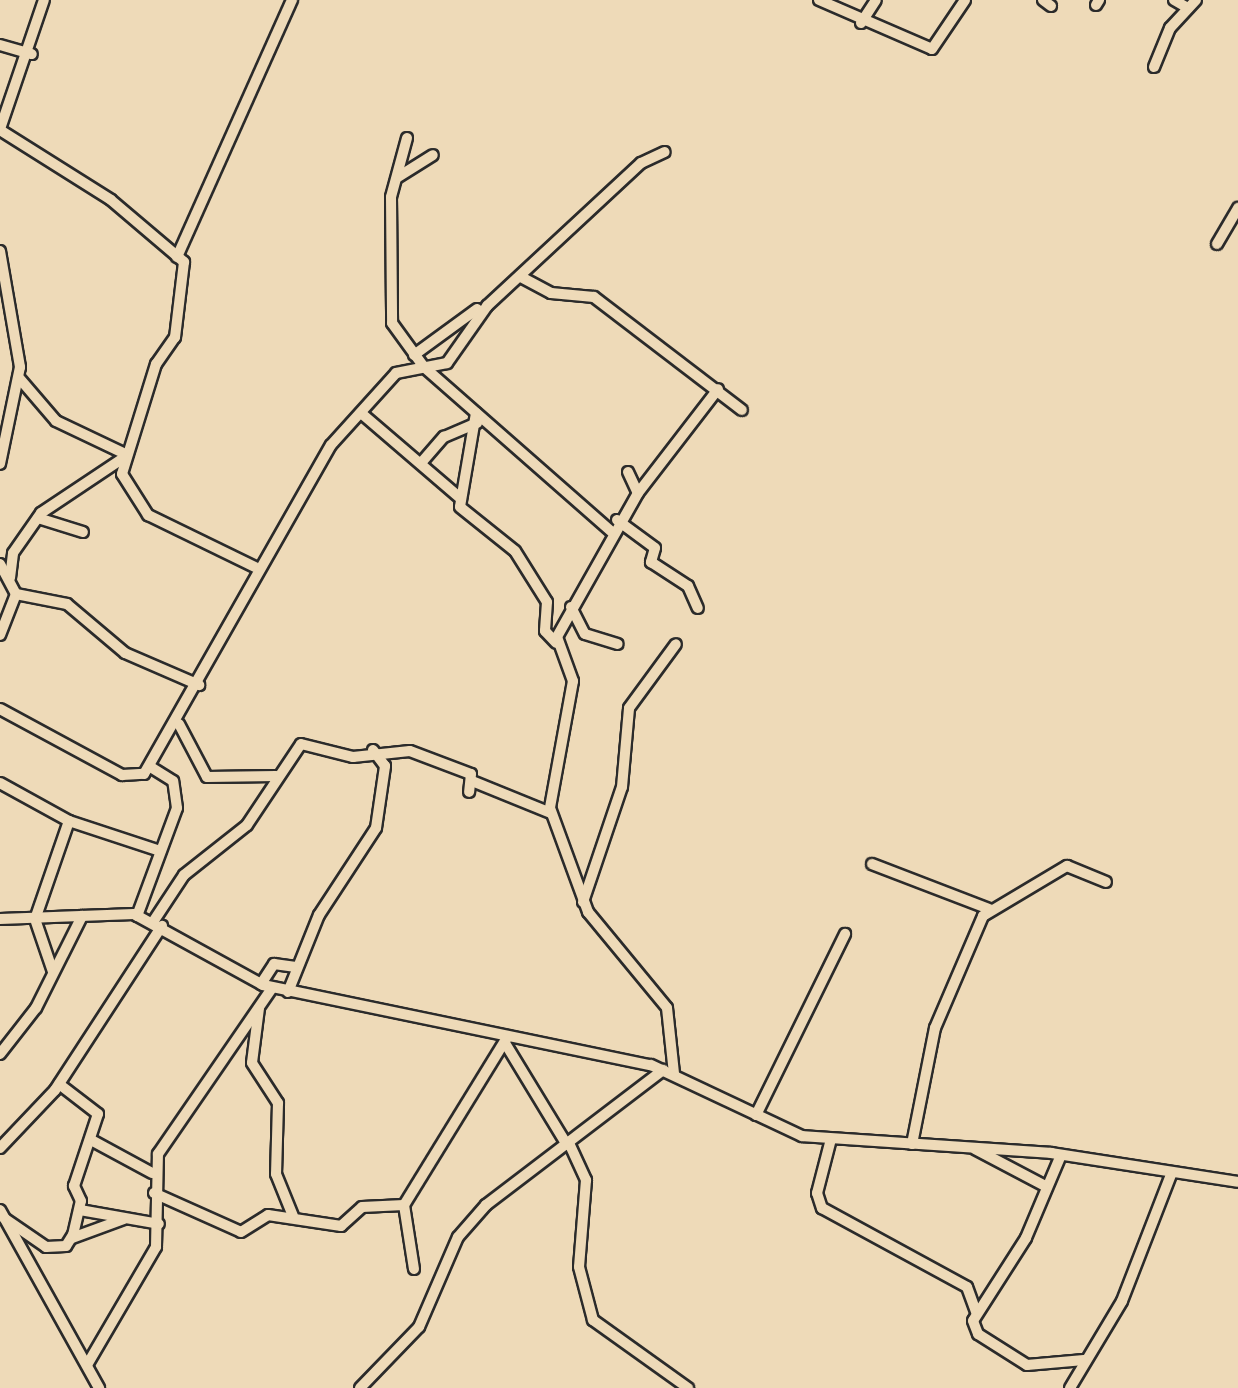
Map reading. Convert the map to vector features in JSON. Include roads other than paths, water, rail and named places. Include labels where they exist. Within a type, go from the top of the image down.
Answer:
[{"type":"street","points":[[10,578],[13,553],[38,518],[123,456],[174,337],[186,270],[177,257],[112,200],[0,129],[32,54],[44,0]]},
{"type":"street","points":[[177,257],[292,0]]},
{"type":"street","points":[[818,0],[861,23],[937,49],[965,0]]},
{"type":"street","points":[[861,23],[876,0]]},
{"type":"street","points":[[1154,67],[1192,4],[1174,0]]},
{"type":"street","points":[[0,46],[32,54]]},
{"type":"street","points":[[407,138],[398,177],[390,312],[424,367],[477,418],[610,531]]},
{"type":"street","points":[[414,355],[522,278],[641,162],[664,152]]},
{"type":"street","points":[[398,177],[433,155]]},
{"type":"street","points":[[1217,244],[1238,208]]},
{"type":"street","points":[[0,251],[19,378],[0,464]]},
{"type":"street","points":[[522,278],[551,293],[594,296],[742,410]]},
{"type":"street","points":[[0,709],[122,776],[151,767],[179,724],[255,567],[362,413],[396,372],[447,363],[506,290]]},
{"type":"street","points":[[19,378],[56,421],[123,456],[134,504],[148,515],[255,567]]},
{"type":"street","points":[[556,643],[610,531],[718,388]]},
{"type":"street","points":[[362,413],[460,498]]},
{"type":"street","points":[[420,463],[444,436],[477,418]]},
{"type":"street","points":[[477,418],[460,498],[464,513],[515,551],[547,602],[545,631],[556,643],[573,681],[551,814],[584,902],[668,1008],[669,1072]]},
{"type":"street","points":[[628,472],[638,493]]},
{"type":"street","points":[[38,518],[82,532]]},
{"type":"street","points":[[618,520],[655,548],[650,562],[688,586],[698,608]]},
{"type":"street","points":[[0,564],[16,594],[0,635]]},
{"type":"street","points":[[16,594],[67,604],[125,652],[198,685]]},
{"type":"street","points":[[571,608],[586,634],[617,644]]},
{"type":"street","points":[[584,902],[622,787],[629,708],[676,644]]},
{"type":"street","points":[[179,724],[207,777],[276,776]]},
{"type":"street","points":[[0,1148],[59,1084],[184,876],[248,825],[276,776],[308,741],[342,755],[374,750],[410,751],[470,786],[551,814]]},
{"type":"street","points":[[288,992],[296,967],[376,828],[385,766],[374,750]]},
{"type":"street","points":[[137,916],[178,790],[151,767]]},
{"type":"street","points":[[0,783],[70,821],[160,851]]},
{"type":"street","points":[[54,972],[35,918],[70,821]]},
{"type":"street","points":[[872,864],[990,909]]},
{"type":"street","points":[[912,1144],[935,1028],[990,909],[1067,866],[1106,882]]},
{"type":"street","points":[[0,1054],[54,972],[82,916]]},
{"type":"street","points":[[0,919],[137,916],[267,986],[669,1072],[756,1115],[831,1140],[1061,1155],[1238,1182]]},
{"type":"street","points":[[756,1115],[846,934]]},
{"type":"street","points":[[87,1365],[156,1247],[159,1224],[152,1173],[259,1007],[274,964],[296,967]]},
{"type":"street","points":[[259,1007],[252,1063],[278,1103],[276,1174],[293,1216]]},
{"type":"street","points":[[506,1039],[586,1180],[580,1267],[593,1320],[688,1388]]},
{"type":"street","points":[[414,1269],[404,1206],[506,1039]]},
{"type":"street","points":[[360,1388],[419,1326],[470,1222],[568,1144],[669,1072]]},
{"type":"street","points":[[59,1084],[95,1107],[94,1141],[74,1186],[80,1210],[72,1238]]},
{"type":"street","points":[[831,1140],[817,1192],[822,1208],[967,1288],[976,1312],[978,1334],[1027,1364],[1084,1360]]},
{"type":"street","points":[[94,1141],[152,1173]]},
{"type":"street","points":[[976,1149],[1047,1187]]},
{"type":"street","points":[[976,1312],[1061,1155]]},
{"type":"street","points":[[1070,1388],[1122,1301],[1172,1172]]},
{"type":"street","points":[[154,1193],[241,1232],[260,1218],[293,1216],[341,1226],[362,1207],[404,1206]]},
{"type":"street","points":[[80,1210],[159,1224]]},
{"type":"street","points":[[2,1214],[46,1247],[124,1219]]},
{"type":"street","points":[[2,1214],[99,1388]]}]
